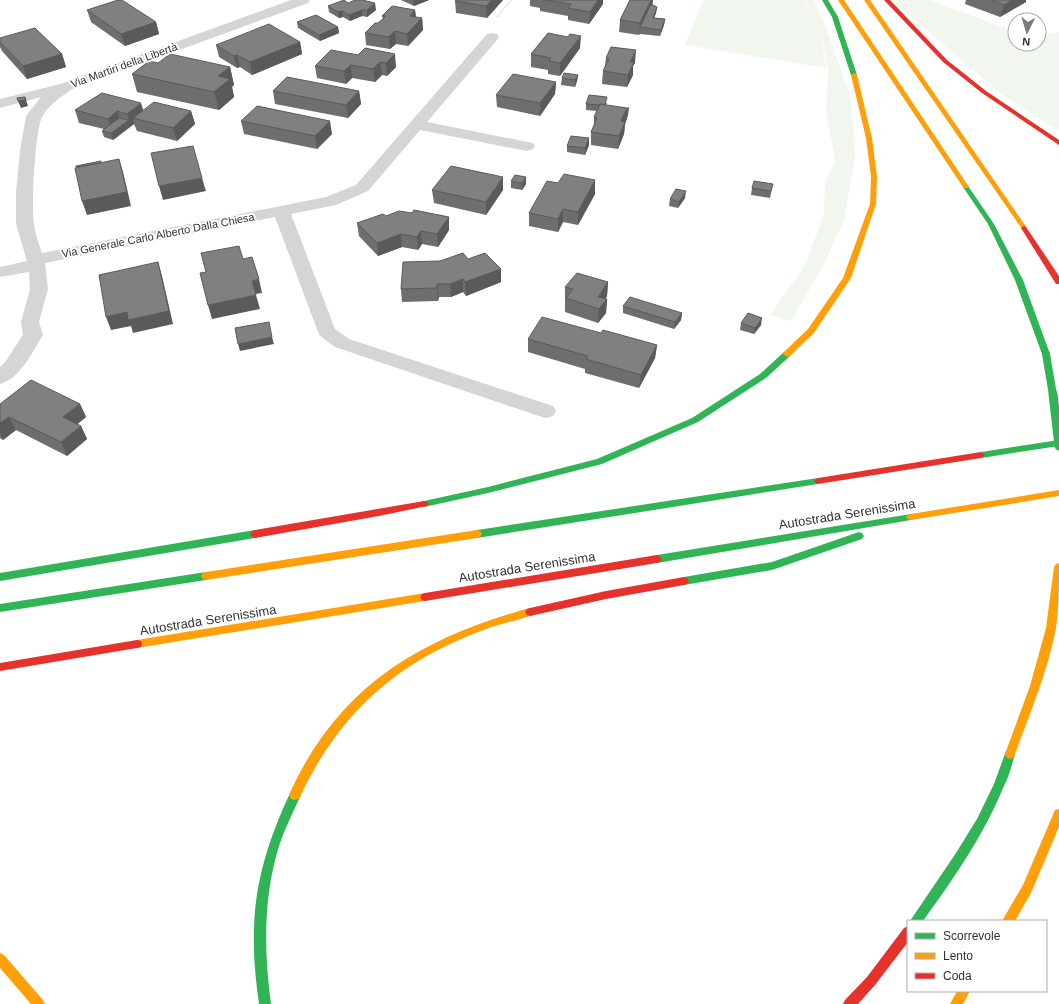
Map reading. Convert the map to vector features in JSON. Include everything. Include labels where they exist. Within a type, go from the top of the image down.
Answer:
[{"type":"highway","points":[[0,577],[379,513],[488,490],[599,462],[695,420],[763,376],[811,331],[846,278],[863,236],[873,204],[874,177],[869,138],[858,88],[835,17],[825,0]]},
{"type":"highway","points":[[841,0],[990,224],[1019,280],[1046,354],[1056,413],[1059,446]]},
{"type":"highway","points":[[867,0],[1017,217],[1059,282]]},
{"type":"highway","points":[[886,0],[945,61],[984,92],[1059,143]]},
{"type":"highway","points":[[0,608],[1059,443]]},
{"type":"highway","name":"Autostrada Serenissima","points":[[0,667],[1059,493]]},
{"type":"highway","points":[[265,1004],[260,981],[256,948],[258,912],[268,862],[281,823],[302,780],[341,720],[365,696],[398,668],[472,628],[562,604],[638,589],[770,567],[913,516]]},
{"type":"highway","points":[[917,920],[944,882],[977,829],[998,788],[1035,686],[1050,628],[1059,568]]},
{"type":"highway","points":[[1009,920],[1027,889],[1059,814]]},
{"type":"highway","points":[[849,1004],[871,981],[907,933]]},
{"type":"highway","points":[[0,959],[39,1004]]},
{"type":"highway","points":[[956,1004],[963,992]]},
{"type":"street","name":"Via Martiri della Libertà","points":[[0,378],[12,367],[32,335],[30,322],[39,289],[36,263],[24,224],[24,192],[28,150],[34,116],[47,100],[67,86],[303,0]]},
{"type":"street","name":"Via Generale Carlo Alberto Dalla Chiesa","points":[[0,272],[36,263],[330,201],[362,188],[492,37]]},
{"type":"street","points":[[0,104],[67,86]]},
{"type":"street","points":[[0,109],[34,116]]},
{"type":"street","points":[[417,125],[527,146]]},
{"type":"street","points":[[281,211],[327,332],[342,343],[546,411]]},
{"type":"shaded area","points":[[703,0],[804,0],[818,22],[805,0],[813,0],[824,22],[850,96],[854,130],[855,157],[844,220],[822,268],[791,321],[770,315],[805,265],[824,215],[825,181],[835,161],[826,112],[828,69],[820,27],[826,68],[685,45]]},
{"type":"shaded area","points":[[892,0],[930,0],[1007,29],[1007,52],[1047,52],[1047,34],[1059,32],[1059,131],[1001,94]]},
{"type":"building","points":[[122,0],[156,22],[121,34],[87,10]]},
{"type":"building","points":[[344,0],[348,3],[355,0],[362,0],[375,3],[367,10],[362,10],[349,15],[342,11],[338,12],[328,6]]},
{"type":"building","points":[[492,0],[486,6],[455,1]]},
{"type":"building","points":[[545,0],[598,0],[590,12],[568,8],[571,4]]},
{"type":"building","points":[[630,0],[651,0],[640,23],[620,20]]},
{"type":"building","points":[[991,0],[1012,0],[1004,5]]},
{"type":"building","points":[[651,4],[657,7],[653,18],[665,19],[661,30],[640,27]]},
{"type":"building","points":[[392,6],[415,10],[410,16],[422,18],[407,34],[395,31],[389,37],[365,33],[375,23],[378,23],[386,16],[382,16]]},
{"type":"building","points":[[316,15],[338,27],[319,35],[297,22]]},
{"type":"building","points":[[269,24],[300,42],[250,62],[237,55],[234,56],[216,45]]},
{"type":"building","points":[[35,28],[62,54],[23,66],[0,42],[0,38]]},
{"type":"building","points":[[548,33],[568,37],[570,34],[581,36],[560,63],[549,61],[551,58],[531,54]]},
{"type":"building","points":[[611,47],[636,50],[630,62],[634,62],[628,75],[603,71],[609,59],[606,58]]},
{"type":"building","points":[[365,48],[395,54],[386,63],[380,62],[373,69],[351,65],[344,71],[315,66],[331,50],[358,55]]},
{"type":"building","points":[[170,54],[230,67],[218,76],[230,79],[214,92],[132,74],[149,61],[158,63]]},
{"type":"building","points":[[564,73],[578,75],[575,80],[562,78]]},
{"type":"building","points":[[513,74],[556,82],[540,103],[496,95]]},
{"type":"building","points":[[287,77],[359,91],[346,105],[273,91]]},
{"type":"building","points":[[102,93],[141,103],[127,114],[117,111],[108,119],[75,110]]},
{"type":"building","points":[[589,95],[607,97],[605,105],[586,104]]},
{"type":"building","points":[[25,97],[26,100],[18,101],[17,98]]},
{"type":"building","points":[[154,102],[191,111],[173,128],[133,118]]},
{"type":"building","points":[[600,104],[627,108],[621,121],[625,122],[619,136],[591,132],[597,118],[594,117]]},
{"type":"building","points":[[257,106],[330,121],[315,136],[241,121]]},
{"type":"building","points":[[119,118],[129,120],[111,133],[102,131]]},
{"type":"building","points":[[571,136],[589,138],[585,148],[567,146]]},
{"type":"building","points":[[193,146],[202,178],[159,186],[151,153]]},
{"type":"building","points":[[119,159],[127,192],[82,201],[75,168]]},
{"type":"building","points":[[101,161],[101,163],[76,167],[76,166]]},
{"type":"building","points":[[451,166],[503,177],[486,202],[432,190]]},
{"type":"building","points":[[564,174],[595,180],[578,212],[563,209],[558,219],[529,213],[547,181],[558,183]]},
{"type":"building","points":[[515,175],[526,177],[522,183],[511,181]]},
{"type":"building","points":[[754,181],[773,184],[771,191],[752,188]]},
{"type":"building","points":[[676,189],[686,191],[679,202],[670,199]]},
{"type":"building","points":[[414,210],[449,217],[437,234],[421,231],[417,237],[401,234],[377,243],[357,223],[383,214],[386,216],[399,211],[412,213]]},
{"type":"building","points":[[239,246],[243,259],[252,257],[259,279],[252,281],[256,295],[208,305],[200,273],[206,272],[201,253]]},
{"type":"building","points":[[463,253],[468,259],[485,253],[501,269],[465,282],[463,279],[450,284],[437,284],[437,288],[401,289],[403,262],[440,261]]},
{"type":"building","points":[[158,262],[169,311],[128,320],[127,312],[106,317],[99,275]]},
{"type":"building","points":[[577,273],[608,282],[598,297],[607,299],[599,309],[566,298],[573,289],[565,287]]},
{"type":"building","points":[[630,297],[682,313],[675,322],[623,306]]},
{"type":"building","points":[[748,313],[762,318],[755,328],[741,323]]},
{"type":"building","points":[[542,317],[601,333],[603,330],[657,345],[641,375],[586,359],[588,356],[528,339]]},
{"type":"building","points":[[269,322],[272,337],[238,344],[235,328]]},
{"type":"building","points":[[31,380],[80,404],[63,417],[81,426],[61,442],[9,417],[0,423],[0,404]]},
{"type":"traffic: fast","points":[[825,0],[835,17],[854,75]]},
{"type":"traffic: fast","points":[[966,187],[991,224],[1019,280],[1046,354]]},
{"type":"traffic: fast","points":[[424,504],[488,490],[599,462],[695,420],[763,376],[787,354]]},
{"type":"traffic: fast","points":[[1046,354],[1056,413],[1059,446]]},
{"type":"traffic: fast","points":[[981,455],[1059,443]]},
{"type":"traffic: fast","points":[[477,534],[818,481]]},
{"type":"traffic: fast","points":[[657,559],[911,517]]},
{"type":"traffic: fast","points":[[0,577],[255,534]]},
{"type":"traffic: fast","points":[[684,581],[772,566],[859,536]]},
{"type":"traffic: fast","points":[[0,608],[206,576]]},
{"type":"traffic: fast","points":[[917,920],[950,873],[981,823],[1000,784],[1010,754]]},
{"type":"traffic: fast","points":[[265,1004],[259,949],[262,897],[274,846],[295,795]]},
{"type":"traffic: slow","points":[[841,0],[966,187]]},
{"type":"traffic: slow","points":[[867,0],[1024,228]]},
{"type":"traffic: slow","points":[[787,354],[811,331],[847,278],[873,204],[874,177],[869,138],[854,75]]},
{"type":"traffic: slow","points":[[911,517],[1059,493]]},
{"type":"traffic: slow","points":[[206,576],[477,534]]},
{"type":"traffic: slow","points":[[1010,754],[1035,686],[1051,628],[1059,567]]},
{"type":"traffic: slow","points":[[137,644],[425,597]]},
{"type":"traffic: slow","points":[[295,795],[315,756],[327,737],[360,700],[381,681],[403,665],[452,639],[477,628],[530,612]]},
{"type":"traffic: slow","points":[[1009,920],[1027,889],[1059,814]]},
{"type":"traffic: slow","points":[[0,959],[39,1004]]},
{"type":"traffic: slow","points":[[956,1004],[963,992]]},
{"type":"traffic: jam","points":[[887,0],[945,61],[984,92],[1059,143]]},
{"type":"traffic: jam","points":[[1024,228],[1059,282]]},
{"type":"traffic: jam","points":[[818,481],[981,455]]},
{"type":"traffic: jam","points":[[255,534],[424,504]]},
{"type":"traffic: jam","points":[[425,597],[657,559]]},
{"type":"traffic: jam","points":[[530,612],[606,595],[684,581]]},
{"type":"traffic: jam","points":[[0,667],[137,644]]},
{"type":"traffic: jam","points":[[849,1004],[871,981],[907,933]]}]
